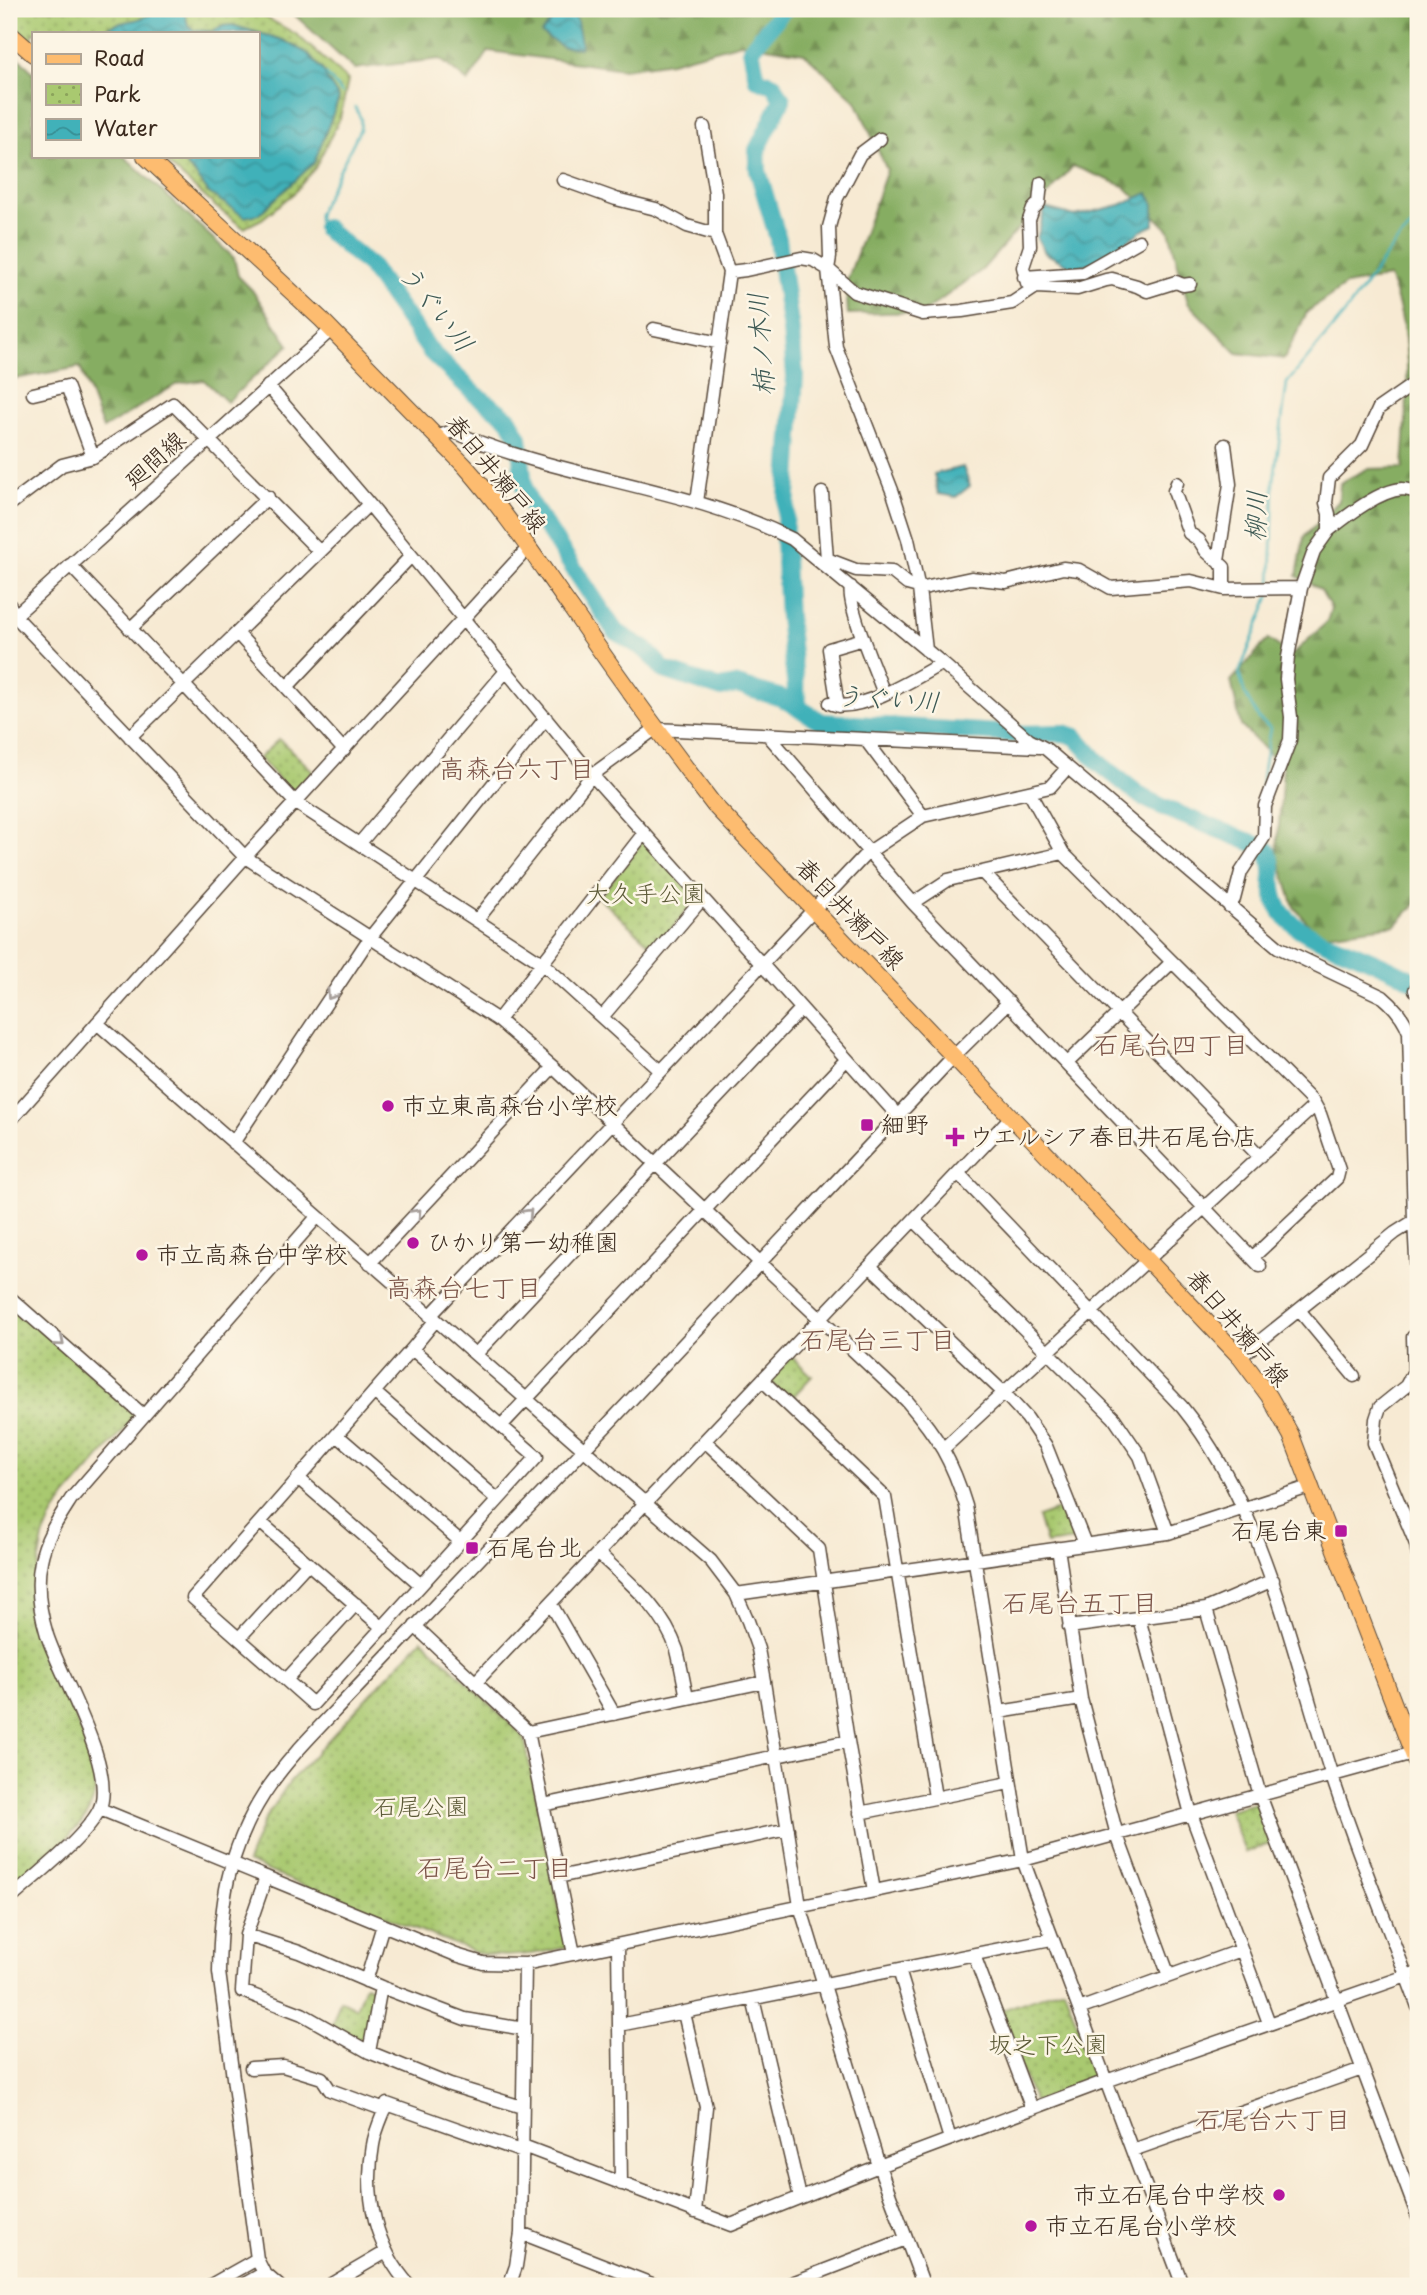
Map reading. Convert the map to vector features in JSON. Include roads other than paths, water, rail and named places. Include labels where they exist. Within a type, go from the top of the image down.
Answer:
[{"type":"main road","points":[[9,33],[32,53]]},
{"type":"main road","name":"春日井瀬戸線","points":[[147,158],[331,330],[439,436],[486,489],[655,729],[714,804],[1240,1357],[1269,1396],[1291,1435],[1415,1760]]},
{"type":"street","points":[[696,502],[729,272],[715,234],[715,193],[704,127]]},
{"type":"street","points":[[880,139],[860,154],[837,198],[829,227],[828,269],[836,347],[893,493],[908,539],[926,650]]},
{"type":"street","points":[[563,180],[616,199],[656,209],[687,226],[715,234]]},
{"type":"street","points":[[1029,290],[1023,267],[1030,241],[1029,220],[1033,209],[1039,203],[1041,183]]},
{"type":"street","points":[[1024,277],[1083,272],[1139,241]]},
{"type":"street","points":[[729,272],[746,271],[801,258],[813,260],[828,269],[854,292],[923,314],[1012,303],[1035,287],[1077,289],[1112,279],[1147,291],[1176,282],[1190,284]]},
{"type":"street","name":"廻間線","points":[[11,614],[331,330]]},
{"type":"street","points":[[654,330],[720,343]]},
{"type":"street","points":[[1329,530],[1326,503],[1329,478],[1362,445],[1379,408],[1418,381],[1418,363]]},
{"type":"street","points":[[33,394],[66,386],[93,457]]},
{"type":"street","points":[[268,386],[369,503],[592,775],[897,1115]]},
{"type":"street","points":[[9,505],[62,466],[93,457],[173,404],[320,552]]},
{"type":"street","points":[[439,436],[452,431],[479,443],[696,502],[772,529],[792,539],[825,561],[851,587],[1030,740],[1046,749],[1278,947],[1382,997],[1403,1018],[1409,1032],[1418,1294]]},
{"type":"street","points":[[1219,561],[1218,510],[1230,484],[1225,444]]},
{"type":"street","points":[[1177,483],[1174,491],[1189,533],[1224,567],[1224,589]]},
{"type":"street","points":[[1229,906],[1234,899],[1241,872],[1264,837],[1265,806],[1290,740],[1291,718],[1286,679],[1288,657],[1301,588],[1314,551],[1329,530],[1358,509],[1388,493],[1402,489],[1418,492]]},
{"type":"street","points":[[822,493],[825,561]]},
{"type":"street","points":[[130,629],[268,498]]},
{"type":"street","points":[[130,737],[369,503]]},
{"type":"street","points":[[9,1122],[528,548]]},
{"type":"street","points":[[287,687],[411,556]]},
{"type":"street","points":[[825,561],[856,570],[892,572],[907,584],[918,588],[971,578],[1006,582],[1062,568],[1079,570],[1111,588],[1191,581],[1224,589],[1301,588]]},
{"type":"street","points":[[69,565],[296,803],[542,963],[662,1070]]},
{"type":"street","points":[[851,587],[849,593],[853,608],[884,694]]},
{"type":"street","points":[[11,614],[245,858],[498,1020],[613,1122],[907,1401],[944,1448],[967,1506],[1023,1860],[1183,2286]]},
{"type":"street","points":[[237,633],[344,750]]},
{"type":"street","points":[[863,639],[829,649],[834,704],[864,702],[942,663]]},
{"type":"street","points":[[359,844],[506,671]]},
{"type":"street","points":[[233,1143],[369,939],[546,718]]},
{"type":"street","points":[[477,919],[592,775],[655,729],[865,739],[1030,740]]},
{"type":"street","points":[[768,735],[913,903],[1256,1262],[1337,1178],[1339,1170],[1320,1114],[1314,1103],[1062,853],[1029,792]]},
{"type":"street","points":[[865,739],[923,816]]},
{"type":"street","points":[[412,1349],[537,1457],[313,1704],[193,1598],[412,1349],[433,1318],[613,1122],[870,852],[923,816],[1050,787],[1067,768]]},
{"type":"street","points":[[498,1020],[645,833]]},
{"type":"street","points":[[913,903],[948,880],[1062,853]]},
{"type":"street","points":[[983,873],[1260,1157]]},
{"type":"street","points":[[603,1016],[702,899]]},
{"type":"street","points":[[1067,1063],[1171,962]]},
{"type":"street","points":[[279,2286],[264,2273],[257,2259],[219,1972],[220,1927],[231,1863],[247,1824],[264,1794],[290,1759],[415,1626],[584,1450],[897,1115],[1009,1002]]},
{"type":"street","points":[[476,1354],[801,1009]]},
{"type":"street","points":[[97,1023],[711,1562],[736,1594],[758,1649],[800,1906],[878,2166],[924,2286]]},
{"type":"street","points":[[501,1426],[846,1060]]},
{"type":"street","points":[[370,1263],[553,1067]]},
{"type":"street","points":[[944,1448],[1090,1311],[1205,1209],[1311,1109],[1314,1103]]},
{"type":"street","points":[[475,1683],[1012,1116]]},
{"type":"street","points":[[958,1173],[1182,1407],[1215,1454],[1273,1580],[1332,1775],[1412,1974],[1418,2007]]},
{"type":"street","points":[[9,1900],[82,1833],[100,1809],[103,1782],[96,1754],[43,1619],[39,1588],[41,1561],[53,1527],[71,1499],[317,1217]]},
{"type":"street","points":[[914,1220],[1114,1418],[1140,1456],[1168,1533]]},
{"type":"street","points":[[1240,1357],[1395,1233],[1414,1221]]},
{"type":"street","points":[[870,1266],[1004,1392],[1027,1418],[1046,1446],[1085,1544]]},
{"type":"street","points":[[9,1297],[143,1415]]},
{"type":"street","points":[[1299,1310],[1354,1376]]},
{"type":"street","points":[[1418,1334],[1413,1336],[1414,1371],[1406,1386],[1380,1407],[1374,1443],[1416,1544],[1418,1556]]},
{"type":"street","points":[[762,1380],[885,1497],[935,1797]]},
{"type":"street","points":[[374,1392],[498,1500]]},
{"type":"street","points":[[337,1435],[460,1541]]},
{"type":"street","points":[[705,1441],[819,1549],[874,1891]]},
{"type":"street","points":[[298,1478],[421,1585]]},
{"type":"street","points":[[736,1594],[1168,1533],[1312,1486]]},
{"type":"street","points":[[260,1522],[383,1628]]},
{"type":"street","points":[[1058,1548],[1081,1699],[1117,1835],[1169,1976]]},
{"type":"street","points":[[599,1554],[648,1599],[665,1624],[676,1650],[687,1698]]},
{"type":"street","points":[[239,1638],[308,1563]]},
{"type":"street","points":[[1069,1627],[1206,1609],[1273,1580]]},
{"type":"street","points":[[286,1680],[356,1604]]},
{"type":"street","points":[[551,1604],[614,1714]]},
{"type":"street","points":[[1206,1609],[1260,1795],[1418,2217]]},
{"type":"street","points":[[1139,1618],[1191,1814],[1269,2023]]},
{"type":"street","points":[[415,1626],[528,1732],[574,1954]]},
{"type":"street","points":[[528,1732],[764,1682]]},
{"type":"street","points":[[999,1712],[1081,1699]]},
{"type":"street","points":[[543,1805],[848,1741]]},
{"type":"street","points":[[100,1809],[456,1955],[483,1963],[525,1964],[1023,1860],[1332,1775],[1415,1760]]},
{"type":"street","points":[[860,1813],[1009,1783]]},
{"type":"street","points":[[558,1877],[788,1829]]},
{"type":"street","points":[[266,1877],[246,1935],[242,1992],[302,2014],[369,2052],[450,2085],[522,2107]]},
{"type":"street","points":[[366,1981],[383,1924]]},
{"type":"street","points":[[246,1935],[299,1952],[465,2019],[524,2029]]},
{"type":"street","points":[[620,2025],[1051,1939]]},
{"type":"street","points":[[618,1945],[621,2184]]},
{"type":"street","points":[[1079,2009],[1241,1950]]},
{"type":"street","points":[[974,1955],[1032,2109]]},
{"type":"street","points":[[509,2286],[516,2266],[521,2234],[525,1964]]},
{"type":"street","points":[[899,1970],[950,2139]]},
{"type":"street","points":[[410,2286],[386,2252],[370,2199],[369,2172],[373,2142],[387,2104],[523,2149],[731,2225],[878,2166],[1106,2081],[1412,1974]]},
{"type":"street","points":[[369,2052],[381,1987]]},
{"type":"street","points":[[753,1999],[800,2197]]},
{"type":"street","points":[[684,2013],[706,2107],[695,2212]]},
{"type":"street","points":[[251,2068],[283,2066],[322,2078],[330,2090],[385,2110]]},
{"type":"street","points":[[1133,2150],[1362,2069]]},
{"type":"street","points":[[521,2234],[657,2286]]},
{"type":"street","points":[[784,2286],[906,2239]]},
{"type":"street","points":[[328,2286],[386,2252]]},
{"type":"street","points":[[209,2286],[257,2259]]},
{"type":"street","points":[[241,2286],[264,2273]]},
{"type":"water","points":[[158,9],[184,9],[188,25],[194,30],[212,31],[232,25],[256,32],[106,32],[107,28],[151,14]]},
{"type":"water","points":[[558,13],[576,17],[580,48],[563,47],[541,33]]},
{"type":"water","points":[[259,33],[283,40],[307,53],[326,74],[339,98],[314,163],[259,214],[245,217],[209,193],[178,158],[259,158]]},
{"type":"water","points":[[1148,193],[1154,204],[1154,225],[1141,231],[1103,259],[1074,268],[1045,253],[1037,238],[1045,208],[1075,216],[1120,205]]},
{"type":"water","points":[[963,467],[970,486],[956,497],[938,494],[934,474]]},
{"type":"waterway","name":"柿ノ木川","points":[[784,9],[751,49],[757,79],[774,85],[782,100],[757,150],[758,171],[778,239],[795,376],[784,540],[788,617],[798,708]]},
{"type":"waterway","points":[[326,74],[342,93]]},
{"type":"waterway","points":[[325,228],[318,220],[318,214],[360,129],[361,119],[355,107]]},
{"type":"waterway","name":"柳川","points":[[1271,586],[1274,480],[1287,383],[1345,313],[1393,246],[1418,220]]},
{"type":"waterway","name":"うぐい川","points":[[325,228],[370,266],[431,352],[475,394],[509,419],[519,438],[524,487],[529,501],[615,631],[646,650],[664,670],[719,688],[737,685],[782,698],[822,722],[1015,734],[1064,733],[1076,737],[1100,764],[1142,797],[1265,848],[1271,862],[1278,905],[1283,914],[1298,928],[1418,983]]},
{"type":"waterway","name":"柳川","points":[[1262,796],[1262,777],[1270,728],[1259,719],[1245,694],[1239,673],[1271,592]]},
{"type":"place","name":"市立東高森台小学校","points":[[388,1106]]},
{"type":"place","name":"細野","points":[[867,1125]]},
{"type":"place","name":"ウエルシア春日井石尾台店","points":[[955,1137]]},
{"type":"place","name":"ひかり第一幼稚園","points":[[413,1243]]},
{"type":"place","name":"市立高森台中学校","points":[[142,1255]]},
{"type":"place","name":"石尾台東","points":[[1341,1531]]},
{"type":"place","name":"石尾台北","points":[[472,1548]]},
{"type":"place","name":"市立石尾台中学校","points":[[1279,2195]]},
{"type":"place","name":"市立石尾台小学校","points":[[1031,2226]]},
{"type":"district","name":"高森台六丁目","points":[[517,769]]},
{"type":"district","name":"石尾台四丁目","points":[[1171,1045]]},
{"type":"district","name":"高森台七丁目","points":[[464,1288]]},
{"type":"district","name":"石尾台三丁目","points":[[878,1340]]},
{"type":"district","name":"石尾台五丁目","points":[[1080,1603]]},
{"type":"district","name":"石尾台二丁目","points":[[495,1868]]},
{"type":"district","name":"石尾台六丁目","points":[[1273,2120]]},
{"type":"park label","name":"大久手公園","points":[[646,894]]},
{"type":"park label","name":"石尾公園","points":[[421,1807]]},
{"type":"park label","name":"坂之下公園","points":[[1048,2045]]}]
